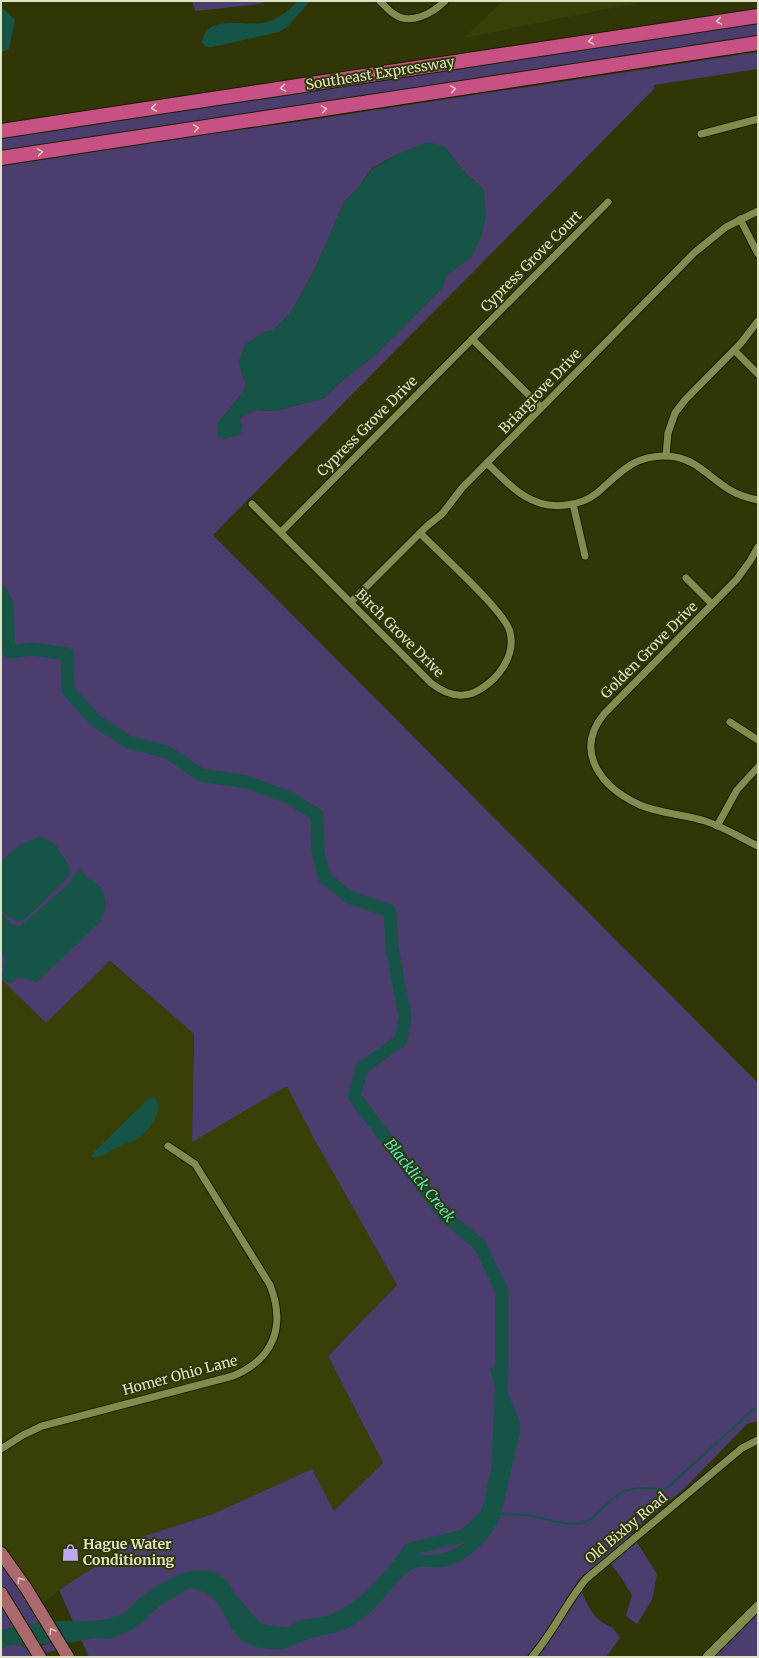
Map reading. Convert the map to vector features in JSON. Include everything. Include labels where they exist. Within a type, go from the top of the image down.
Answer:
[{"type":"highway","name":"Southeast Expressway","points":[[1,131],[758,16]]},
{"type":"highway","name":"Southeast Expressway","points":[[1,158],[758,43]]},
{"type":"main road","points":[[1,1553],[38,1608],[67,1656]]},
{"type":"main road","points":[[1,1593],[40,1657]]},
{"type":"street","points":[[380,1],[395,15],[409,20],[436,10],[445,1]]},
{"type":"street","points":[[701,134],[758,119]]},
{"type":"street","name":"Cypress Grove Court","points":[[472,339],[608,202]]},
{"type":"street","name":"Briargrove Drive","points":[[351,602],[420,533],[442,514],[462,488],[694,253],[714,236],[740,219],[758,211]]},
{"type":"street","points":[[740,219],[758,254]]},
{"type":"street","points":[[666,456],[668,433],[675,413],[685,400],[734,351],[758,321]]},
{"type":"street","points":[[472,339],[541,407]]},
{"type":"street","name":"Cypress Grove Drive","points":[[281,532],[472,339]]},
{"type":"street","points":[[734,351],[758,374]]},
{"type":"street","points":[[487,463],[512,488],[527,499],[546,505],[573,504],[595,494],[613,476],[632,463],[666,456],[692,462],[731,490],[758,500]]},
{"type":"street","name":"Birch Grove Drive","points":[[252,504],[431,683],[444,692],[459,696],[470,694],[488,683],[506,663],[512,643],[510,632],[500,614],[420,533]]},
{"type":"street","points":[[573,504],[585,556]]},
{"type":"street","name":"Golden Grove Drive","points":[[717,826],[689,816],[660,811],[640,805],[618,791],[604,780],[595,766],[590,752],[592,735],[598,722],[744,571],[758,547]]},
{"type":"street","points":[[686,578],[712,604]]},
{"type":"street","points":[[730,722],[758,740]]},
{"type":"street","points":[[758,767],[737,790],[717,826],[758,846]]},
{"type":"street","name":"Homer Ohio Lane","points":[[1,1449],[23,1434],[42,1426],[233,1376],[253,1367],[268,1351],[274,1336],[278,1316],[276,1300],[270,1284],[195,1164],[168,1146]]},
{"type":"street","name":"Old Bixby Road","points":[[532,1657],[546,1642],[578,1589],[586,1579],[742,1448],[758,1440]]},
{"type":"street","points":[[707,1657],[758,1606]]},
{"type":"shaded area","points":[[192,1],[267,1],[260,4],[195,11]]},
{"type":"shaded area","points":[[503,1],[647,1],[464,38]]},
{"type":"shaded area","points":[[758,21],[758,37],[1,153],[1,137]]},
{"type":"shaded area","points":[[758,52],[758,69],[654,85],[654,89],[213,535],[758,1083],[758,1421],[747,1424],[685,1488],[631,1533],[657,1574],[652,1600],[637,1624],[626,1616],[632,1595],[606,1558],[577,1581],[592,1612],[599,1620],[612,1628],[620,1638],[606,1657],[89,1657],[59,1590],[141,1537],[213,1514],[312,1469],[334,1511],[383,1463],[328,1356],[397,1285],[314,1139],[287,1086],[192,1142],[194,1034],[110,961],[46,1023],[1,979],[1,166],[205,134],[290,123]],"holes":[[[444,146],[465,173],[475,181],[472,256],[446,276],[442,288],[375,355],[343,380],[324,398],[275,411],[256,410],[239,418],[218,423],[244,391],[246,383],[241,371],[262,333],[275,329],[291,312],[314,271],[345,201],[358,188],[372,168],[398,154]]]},
{"type":"shaded area","points":[[109,961],[194,1034],[192,1141],[287,1085],[314,1139],[397,1285],[328,1356],[383,1463],[334,1511],[312,1469],[213,1514],[141,1537],[59,1590],[38,1608],[1,1554],[1,979],[46,1023]]},
{"type":"shaded area","points":[[1,1563],[17,1583],[41,1623],[29,1625],[1,1584]]},
{"type":"shaded area","points":[[1,1605],[14,1627],[1,1631]]},
{"type":"shaded area","points":[[758,1606],[758,1657],[707,1657]]},
{"type":"shaded area","points":[[52,1642],[57,1650],[45,1653],[41,1646]]},
{"type":"shaded area","points":[[12,1644],[24,1647],[32,1657],[1,1657],[1,1649]]},
{"type":"water","points":[[298,1],[310,1],[288,26],[279,32],[212,47],[206,47],[202,42],[205,33],[211,27],[229,23],[267,22],[284,13]]},
{"type":"water","points":[[1,7],[15,20],[9,49],[1,52]]},
{"type":"water","points":[[427,142],[444,146],[465,173],[484,189],[486,215],[482,235],[472,256],[446,276],[442,288],[396,335],[375,355],[343,380],[324,398],[275,411],[256,410],[239,418],[243,427],[240,435],[223,439],[217,435],[218,423],[244,391],[246,383],[241,371],[239,360],[245,344],[262,333],[275,329],[291,312],[314,271],[345,201],[358,188],[372,169],[398,154]]},
{"type":"water","points":[[41,836],[55,844],[70,867],[69,876],[27,918],[18,922],[4,914],[1,910],[1,861],[20,845]]},
{"type":"water","points":[[81,870],[103,891],[105,908],[101,921],[37,982],[19,977],[11,983],[3,980],[2,976],[5,960],[1,949],[1,913],[11,923],[16,926],[20,926],[70,883],[74,874]]},
{"type":"water","points":[[154,1096],[158,1108],[157,1114],[154,1121],[145,1133],[135,1140],[102,1156],[92,1157],[92,1154],[145,1102]]},
{"type":"water","points":[[507,1366],[506,1389],[520,1421],[520,1433],[500,1518],[490,1535],[476,1550],[460,1561],[451,1565],[442,1567],[415,1568],[398,1581],[371,1612],[350,1627],[311,1638],[283,1649],[262,1648],[248,1643],[238,1636],[231,1628],[221,1608],[214,1600],[204,1593],[189,1588],[158,1607],[144,1621],[133,1629],[111,1639],[95,1638],[67,1643],[52,1642],[27,1648],[21,1645],[14,1645],[1,1649],[1,1631],[38,1623],[91,1621],[113,1618],[120,1615],[155,1587],[181,1574],[198,1570],[214,1572],[225,1579],[232,1589],[248,1624],[257,1632],[275,1636],[282,1633],[298,1621],[327,1616],[345,1607],[363,1594],[387,1569],[407,1555],[437,1554],[447,1552],[456,1547],[473,1537],[481,1528],[482,1521],[477,1519],[497,1477],[506,1435],[490,1368]]},
{"type":"waterway","name":"Blacklick Creek","points":[[1,592],[7,603],[9,652],[33,649],[67,654],[68,690],[96,721],[129,742],[167,752],[201,775],[247,782],[288,797],[317,815],[318,852],[324,877],[349,897],[390,911],[392,948],[405,1016],[401,1040],[362,1068],[354,1096],[445,1216],[480,1245],[502,1291],[502,1368],[498,1468],[488,1514],[464,1536],[410,1549],[395,1570]]},
{"type":"waterway","points":[[501,1514],[528,1515],[559,1522],[577,1524],[590,1519],[621,1493],[638,1488],[666,1489],[754,1409],[758,1409]]},
{"type":"waterway","name":"Blacklick Creek","points":[[229,1597],[258,1630],[292,1635],[298,1632]]},
{"type":"place","name":"Hague Water Conditioning","points":[[70,1552]]}]
